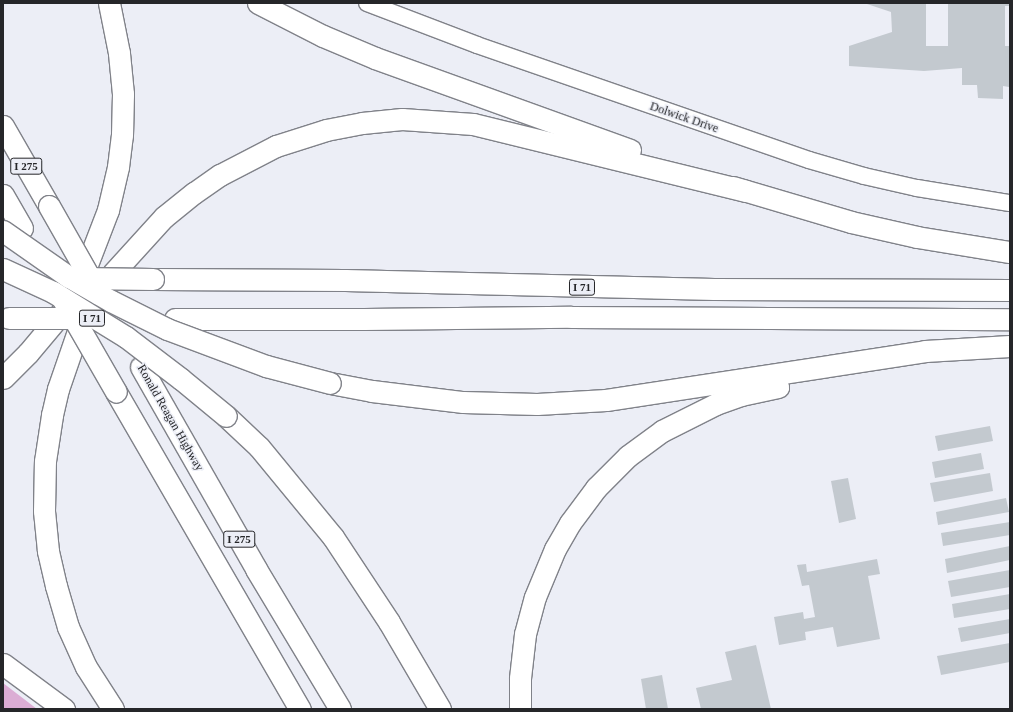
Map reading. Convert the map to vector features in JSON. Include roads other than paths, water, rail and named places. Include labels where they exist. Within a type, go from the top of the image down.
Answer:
[{"type":"highway","points":[[3,378],[28,353],[59,316],[83,275],[108,210],[118,167],[122,135],[123,94],[119,53],[109,3]]},
{"type":"highway","points":[[258,3],[322,36],[374,58],[746,191]]},
{"type":"highway","points":[[113,709],[86,668],[68,627],[48,551],[44,511],[45,461],[56,395],[78,331],[95,300],[113,273],[164,217],[194,192],[220,175],[276,146],[326,130],[362,123],[402,120],[443,121],[493,128],[746,191],[851,222],[916,237],[1010,252]]},
{"type":"highway","name":"Ronald Reagan Highway","points":[[3,126],[268,589],[340,709]]},
{"type":"highway","name":"I 275","points":[[3,195],[13,229],[116,392],[300,709]]},
{"type":"highway","points":[[13,229],[69,277],[111,301],[167,328],[266,366],[330,383],[372,391],[463,402],[537,404],[606,400],[925,351],[1010,346]]},
{"type":"highway","points":[[3,269],[53,292],[126,337],[226,416],[259,447],[334,537],[389,622],[440,709]]},
{"type":"highway","name":"I 71","points":[[3,278],[345,280],[714,289],[1010,290]]},
{"type":"highway","name":"I 71","points":[[6,318],[364,319],[571,317],[1010,319]]},
{"type":"highway","points":[[520,709],[520,678],[525,634],[542,577],[555,549],[570,523],[596,488],[628,456],[662,431],[716,404],[764,389],[898,365],[925,351]]},
{"type":"highway","points":[[3,664],[64,709]]},
{"type":"main road","name":"Dolwick Drive","points":[[367,3],[477,45],[809,160],[864,176],[932,190],[1010,203]]}]
